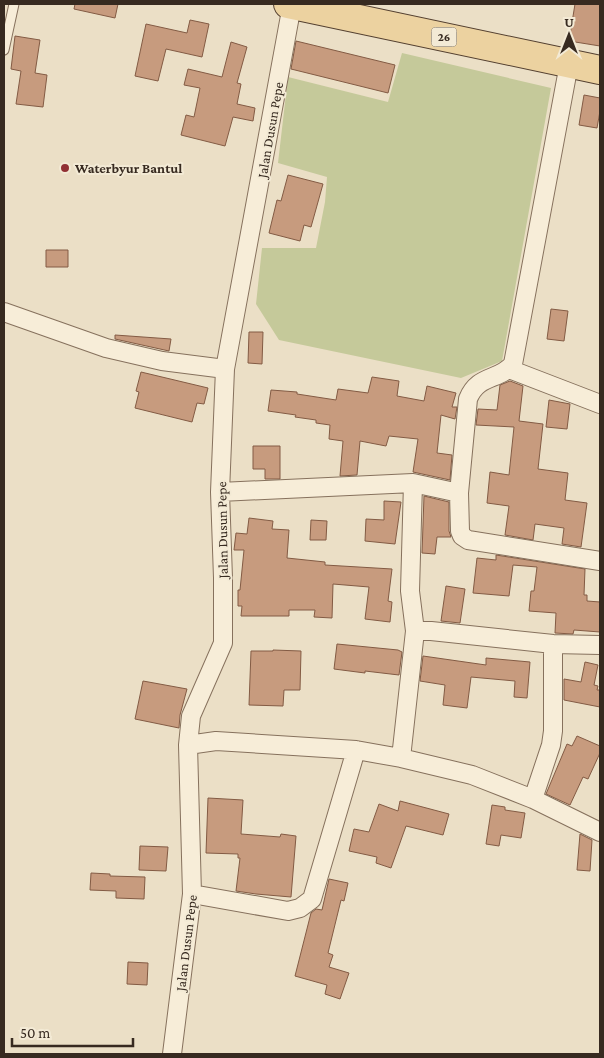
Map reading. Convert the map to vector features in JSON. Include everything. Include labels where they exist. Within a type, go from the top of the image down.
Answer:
[{"type":"main road","name":"26","points":[[290,4],[600,70]]},
{"type":"street","name":"Jalan Dusun Pepe","points":[[172,1054],[192,894],[188,745],[191,716],[222,642],[223,578],[220,492],[226,369],[290,4]]},
{"type":"street","points":[[569,64],[513,364],[509,369],[480,382],[471,391],[468,399],[459,493],[460,531],[462,536],[468,540],[600,561]]},
{"type":"street","points":[[4,312],[106,348],[162,361],[226,369]]},
{"type":"street","points":[[509,369],[600,404]]},
{"type":"street","points":[[220,492],[413,483],[459,493]]},
{"type":"street","points":[[402,758],[415,631],[410,591],[413,483]]},
{"type":"street","points":[[415,631],[431,631],[553,644],[600,645]]},
{"type":"street","points":[[533,799],[552,738],[553,644]]},
{"type":"street","points":[[188,745],[216,741],[356,750],[402,758],[472,775],[533,799],[600,832]]},
{"type":"street","points":[[192,894],[288,911],[300,908],[312,900],[356,750]]},
{"type":"lane","points":[[4,50],[14,4]]},
{"type":"green space","points":[[402,53],[551,88],[502,361],[461,378],[279,340],[256,304],[262,248],[316,248],[325,202],[327,177],[278,163],[288,77],[388,102]]},
{"type":"building","points":[[75,4],[118,4],[115,18],[74,9]]},
{"type":"building","points":[[575,4],[600,4],[600,46],[569,41]]},
{"type":"building","points":[[190,20],[209,24],[202,57],[166,49],[158,81],[135,76],[146,24],[187,33]]},
{"type":"building","points":[[15,36],[40,40],[35,73],[47,75],[43,107],[16,104],[21,71],[11,69]]},
{"type":"building","points":[[296,41],[395,65],[388,93],[291,69]]},
{"type":"building","points":[[231,42],[247,47],[237,83],[241,84],[237,104],[255,108],[253,121],[233,117],[225,146],[181,135],[186,115],[194,117],[200,88],[184,85],[188,69],[222,77]]},
{"type":"building","points":[[584,95],[600,98],[597,128],[579,125]]},
{"type":"building","points":[[288,175],[323,184],[311,227],[304,225],[300,241],[269,233],[277,200],[281,201]]},
{"type":"building","points":[[46,250],[68,250],[68,267],[46,267]]},
{"type":"building","points":[[551,309],[568,311],[564,341],[547,339]]},
{"type":"building","points":[[249,332],[263,332],[262,364],[248,363]]},
{"type":"building","points":[[115,335],[171,339],[169,351],[115,339]]},
{"type":"building","points":[[141,372],[208,388],[204,404],[197,403],[192,422],[135,408],[139,392],[136,391]]},
{"type":"building","points":[[372,377],[399,381],[397,396],[424,401],[427,386],[456,393],[452,407],[457,407],[455,419],[441,415],[437,453],[452,455],[450,480],[413,472],[418,439],[389,436],[386,446],[360,441],[357,475],[340,476],[343,441],[329,439],[330,425],[316,423],[316,420],[295,417],[296,415],[268,411],[271,390],[297,392],[297,394],[336,400],[338,389],[368,393]]},
{"type":"building","points":[[510,381],[523,386],[519,421],[543,424],[538,469],[568,473],[565,500],[587,503],[581,547],[562,544],[564,528],[535,524],[533,540],[505,535],[509,506],[487,503],[490,472],[509,475],[514,427],[476,425],[478,409],[497,410],[500,385]]},
{"type":"building","points":[[549,400],[570,404],[567,429],[546,427]]},
{"type":"building","points":[[253,446],[280,446],[280,479],[265,479],[265,469],[253,469]]},
{"type":"building","points":[[424,496],[449,502],[449,531],[451,537],[437,537],[435,554],[422,553]]},
{"type":"building","points":[[384,501],[401,502],[395,544],[365,541],[366,519],[384,520]]},
{"type":"building","points":[[249,518],[273,521],[272,529],[289,530],[287,558],[325,562],[325,565],[392,569],[388,601],[392,602],[390,622],[365,619],[369,587],[333,584],[332,618],[314,617],[315,610],[289,610],[289,616],[241,616],[242,606],[238,606],[238,590],[240,590],[244,550],[234,550],[236,533],[247,534]]},
{"type":"building","points":[[311,520],[327,521],[326,540],[310,540]]},
{"type":"building","points":[[496,555],[585,569],[584,595],[587,595],[587,601],[600,602],[600,632],[574,630],[573,634],[555,633],[556,613],[529,611],[531,591],[534,591],[537,567],[513,565],[509,596],[473,593],[477,558],[496,560]]},
{"type":"building","points":[[446,586],[465,589],[460,623],[441,621]]},
{"type":"building","points":[[337,644],[402,652],[399,675],[334,669]]},
{"type":"building","points":[[251,651],[301,651],[300,690],[284,690],[283,706],[249,705]]},
{"type":"building","points":[[423,656],[486,665],[486,658],[530,662],[527,698],[514,697],[515,681],[471,677],[467,708],[443,705],[445,685],[420,681]]},
{"type":"building","points":[[585,662],[598,665],[594,685],[598,686],[597,690],[600,690],[600,707],[564,700],[564,679],[581,682]]},
{"type":"building","points":[[143,681],[187,689],[180,715],[179,728],[135,719]]},
{"type":"building","points":[[577,736],[600,746],[600,753],[588,779],[583,777],[570,805],[546,794],[567,744],[572,746]]},
{"type":"building","points":[[208,798],[243,800],[241,834],[280,837],[281,834],[296,836],[291,897],[236,891],[240,858],[238,858],[238,854],[206,853]]},
{"type":"building","points":[[400,801],[449,814],[443,835],[406,826],[391,868],[376,863],[377,857],[349,851],[354,829],[369,832],[379,804],[398,811]]},
{"type":"building","points":[[492,805],[505,807],[505,810],[525,813],[521,838],[501,835],[499,846],[486,844]]},
{"type":"building","points":[[580,834],[592,840],[590,871],[577,870]]},
{"type":"building","points":[[140,846],[168,847],[166,871],[139,870]]},
{"type":"building","points":[[91,873],[110,874],[110,876],[145,877],[144,899],[116,898],[116,891],[90,890]]},
{"type":"building","points":[[329,879],[348,883],[344,901],[341,900],[328,953],[333,955],[329,967],[349,973],[340,999],[325,994],[327,985],[295,976],[311,913],[316,909],[322,910]]},
{"type":"building","points":[[128,962],[148,963],[147,985],[127,984]]},
{"type":"place","name":"Waterbyur Bantul","points":[[65,168]]}]
